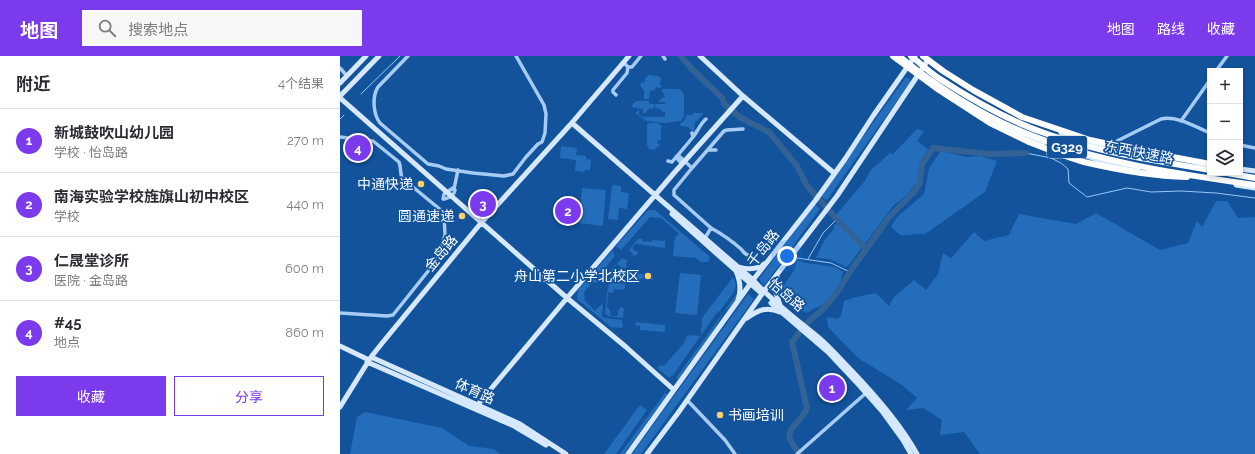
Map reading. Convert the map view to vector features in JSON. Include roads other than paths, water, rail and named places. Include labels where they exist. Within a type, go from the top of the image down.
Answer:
[{"type":"highway","points":[[893,56],[918,75],[990,123],[1029,142],[1083,161],[1129,171],[1163,176],[1209,178]]},
{"type":"highway","name":"东西快速路","points":[[899,56],[962,101],[1022,132],[1113,160],[1255,185]]},
{"type":"highway","name":"东西快速路","points":[[911,56],[936,76],[984,106],[1012,120],[1049,135],[1109,152],[1207,169]]},
{"type":"highway","points":[[926,58],[973,90],[1022,117],[1090,140],[1207,163]]},
{"type":"highway","points":[[1243,171],[1255,177]]},
{"type":"highway","points":[[1243,175],[1255,177]]},
{"type":"street","points":[[340,83],[366,56]]},
{"type":"street","points":[[379,56],[340,97],[447,191],[481,223],[674,390]]},
{"type":"street","points":[[408,56],[375,92],[374,98],[377,119],[380,123],[425,162],[473,173],[504,176],[513,174],[526,157],[538,144],[542,142],[545,133],[546,109],[516,56]]},
{"type":"street","name":"金岛路","points":[[340,406],[369,359],[481,223],[571,124],[629,56]]},
{"type":"street","points":[[616,95],[613,90],[627,73],[628,68],[632,67],[641,56]]},
{"type":"street","points":[[700,56],[743,96],[834,173]]},
{"type":"street","name":"千岛路","points":[[628,454],[752,282],[821,193],[915,56]]},
{"type":"street","points":[[1218,68],[1227,56]]},
{"type":"street","name":"千岛路","points":[[647,454],[763,293],[831,203],[838,196],[918,75],[926,58]]},
{"type":"street","points":[[624,63],[628,68]]},
{"type":"street","points":[[340,68],[347,76]]},
{"type":"street","points":[[918,75],[987,117],[1026,137],[1113,164],[1255,188]]},
{"type":"street","points":[[1182,121],[1207,84]]},
{"type":"street","points":[[476,406],[654,196],[743,96]]},
{"type":"street","points":[[1022,117],[1075,139],[1116,150],[1207,164]]},
{"type":"street","points":[[1113,164],[1117,141],[1161,119],[1167,118],[1182,121],[1207,132]]},
{"type":"street","points":[[668,161],[672,162],[706,119]]},
{"type":"street","points":[[571,124],[736,268],[752,270],[760,267],[769,260]]},
{"type":"street","points":[[743,129],[724,131],[674,190],[674,195],[712,228],[748,255]]},
{"type":"street","points":[[340,137],[373,141],[399,162],[401,166],[402,178],[442,211],[444,215],[445,232],[437,260],[393,315],[387,316],[340,313]]},
{"type":"street","points":[[1243,146],[1255,148]]},
{"type":"street","points":[[708,150],[716,150]]},
{"type":"street","points":[[677,156],[683,163],[692,168]]},
{"type":"street","points":[[443,199],[452,196],[455,192],[454,189],[458,170]]},
{"type":"street","points":[[1243,170],[1255,171]]},
{"type":"street","points":[[437,207],[443,199],[444,194],[453,188],[454,189]]},
{"type":"street","name":"怡岛路","points":[[654,196],[705,238],[763,293],[782,307],[796,322]]},
{"type":"street","points":[[705,238],[712,228]]},
{"type":"street","points":[[736,268],[740,283],[740,293],[737,303]]},
{"type":"street","points":[[778,274],[775,290],[782,307]]},
{"type":"street","points":[[763,293],[784,314],[808,332],[866,393],[886,416],[911,454]]},
{"type":"street","points":[[743,321],[755,312],[763,309],[773,310],[784,314]]},
{"type":"street","name":"怡岛路","points":[[808,332],[819,338],[840,358],[878,400],[895,420],[917,454]]},
{"type":"street","name":"体育路","points":[[340,346],[520,424],[566,454]]},
{"type":"street","points":[[797,454],[866,393]]},
{"type":"street","points":[[687,400],[725,440],[735,454]]},
{"type":"street","name":"体育路","points":[[476,406],[525,432],[560,454]]},
{"type":"waterway","points":[[361,94],[400,56]]},
{"type":"waterway","points":[[681,56],[691,68],[722,98],[725,105],[741,118],[769,132],[797,166],[807,186],[866,249]]},
{"type":"waterway","points":[[340,119],[344,115]]},
{"type":"waterway","points":[[800,454],[793,445],[789,434],[807,408],[792,342],[809,321],[822,310],[836,294],[890,216],[913,193],[920,183],[922,164],[933,148],[990,154],[1026,153]]},
{"type":"waterway","points":[[1026,153],[1051,158],[1061,163],[1068,169],[1069,183],[1087,197],[1127,188],[1151,192],[1181,191],[1216,193],[1255,198]]},
{"type":"waterway","points":[[808,259],[823,233],[837,219]]},
{"type":"waterway","points":[[797,258],[831,263],[850,272]]},
{"type":"place","name":"#45","points":[[358,148]]},
{"type":"place","name":"中通快递","points":[[421,184]]},
{"type":"place","name":"仁晟堂诊所","points":[[483,204]]},
{"type":"place","name":"南海实验学校旌旗山初中校区","points":[[568,211]]},
{"type":"place","name":"圆通速递","points":[[462,216]]},
{"type":"place","name":"舟山第二小学北校区","points":[[648,276]]},
{"type":"place","name":"新城鼓吹山幼儿园","points":[[832,388]]},
{"type":"place","name":"书画培训","points":[[720,415]]}]
